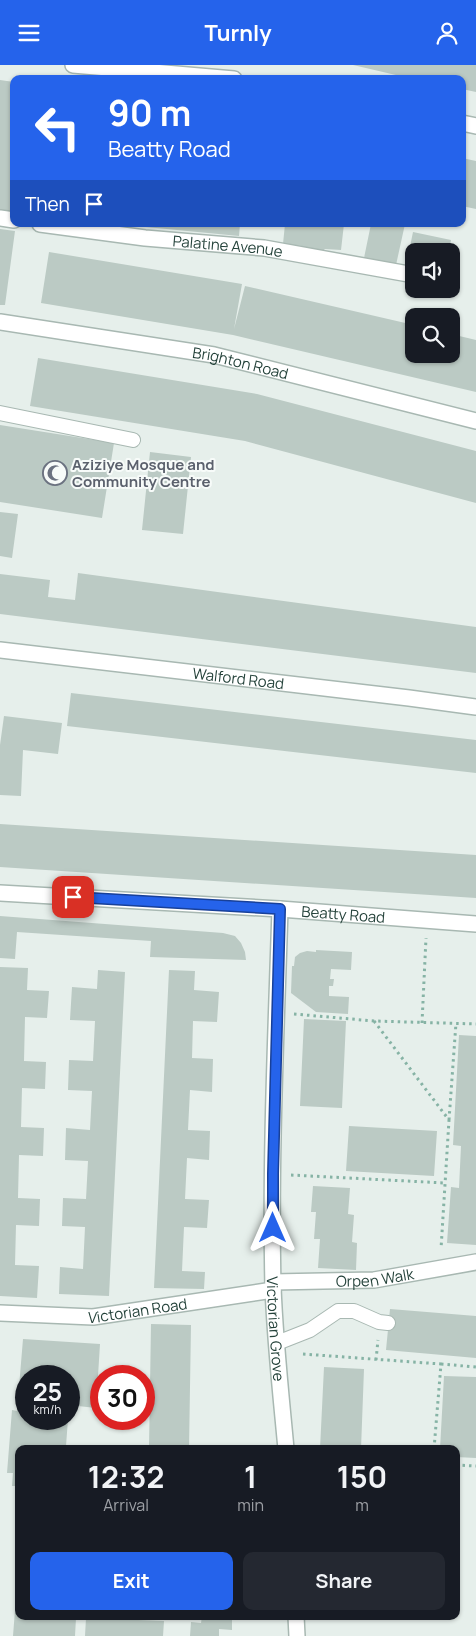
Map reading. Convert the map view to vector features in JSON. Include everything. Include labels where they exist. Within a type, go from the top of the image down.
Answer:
[{"type":"street","points":[[73,65],[188,75]]},
{"type":"street","name":"Palatine Avenue","points":[[64,227],[145,237],[264,248],[405,273]]},
{"type":"street","name":"Brighton Road","points":[[0,322],[214,355],[476,421]]},
{"type":"street","name":"Walford Road","points":[[0,650],[476,707]]},
{"type":"street","name":"Beatty Road","points":[[0,893],[280,909],[476,924]]},
{"type":"street","name":"Victorian Grove","points":[[280,909],[273,1174],[273,1286],[286,1445]]},
{"type":"street","name":"Orpen Walk","points":[[273,1286],[374,1280],[476,1262]]},
{"type":"street","name":"Victorian Road","points":[[0,1313],[93,1317],[273,1286]]},
{"type":"street","points":[[296,1620],[297,1636]]},
{"type":"lane","points":[[0,413],[133,440]]},
{"type":"lane","points":[[277,1348],[310,1330],[338,1311],[354,1311],[379,1322],[388,1323]]},
{"type":"path","points":[[422,1023],[426,920]]},
{"type":"path","points":[[277,1012],[374,1021],[476,1025]]},
{"type":"path","points":[[374,1021],[449,1121]]},
{"type":"path","points":[[439,1268],[456,1023]]},
{"type":"path","points":[[273,1174],[445,1183]]},
{"type":"path","points":[[277,1348],[476,1367]]},
{"type":"path","points":[[434,1445],[440,1364]]},
{"type":"path","points":[[460,1465],[476,1466]]},
{"type":"building","points":[[353,65],[476,65],[476,92],[466,90],[466,75],[396,75]]},
{"type":"building","points":[[0,80],[10,81],[10,211],[0,210]]},
{"type":"building","points":[[466,159],[476,161],[476,209],[466,207]]},
{"type":"building","points":[[146,227],[240,227],[239,236]]},
{"type":"building","points":[[285,227],[344,227],[341,250],[325,249],[320,253],[305,252],[302,246],[283,244]]},
{"type":"building","points":[[370,227],[404,227],[396,265],[364,258]]},
{"type":"building","points":[[0,229],[15,231],[5,305],[0,305]]},
{"type":"building","points":[[413,232],[451,240],[450,243],[411,243]]},
{"type":"building","points":[[49,252],[242,284],[234,329],[245,286],[405,323],[405,363],[460,363],[460,336],[476,340],[476,392],[233,335],[41,303]]},
{"type":"building","points":[[38,358],[257,394],[476,451],[476,503],[245,441],[30,406]]},
{"type":"building","name":"Aziziye Mosque and Community Centre","points":[[0,425],[114,443],[102,518],[0,502]]},
{"type":"building","points":[[150,452],[191,457],[183,534],[142,530]]},
{"type":"building","points":[[0,512],[18,514],[12,558],[0,556]]},
{"type":"building","points":[[78,573],[476,627],[476,673],[0,614],[0,574],[50,580],[48,597],[75,600]]},
{"type":"building","points":[[71,693],[476,740],[476,773],[67,726]]},
{"type":"building","points":[[4,716],[62,723],[58,754],[23,750],[21,796],[0,795],[0,745]]},
{"type":"building","points":[[0,824],[476,855],[476,898],[0,867]]},
{"type":"building","points":[[0,916],[223,933],[235,936],[241,943],[246,960],[150,957],[151,941],[17,932],[15,959],[0,958]]},
{"type":"building","points":[[316,950],[352,952],[351,970],[331,969],[330,979],[334,979],[333,986],[329,986],[329,996],[349,997],[348,1014],[316,1012],[291,993],[292,966],[294,966],[295,957],[300,953],[307,951],[316,952]]},
{"type":"building","points":[[0,967],[28,968],[27,990],[49,991],[47,1018],[25,1017],[24,1061],[46,1062],[45,1089],[22,1088],[21,1127],[44,1128],[43,1156],[19,1155],[18,1198],[40,1199],[39,1226],[16,1225],[15,1265],[39,1266],[37,1298],[0,1296]]},
{"type":"building","points":[[98,970],[125,972],[109,1296],[59,1294],[60,1267],[83,1269],[85,1227],[62,1226],[63,1198],[86,1199],[88,1161],[65,1160],[66,1128],[90,1130],[92,1091],[68,1090],[69,1060],[93,1061],[95,1021],[70,1020],[72,987],[97,989]]},
{"type":"building","points":[[169,970],[195,971],[194,990],[219,992],[217,1022],[193,1021],[192,1058],[213,1059],[212,1092],[190,1090],[188,1130],[210,1131],[209,1160],[187,1158],[185,1199],[209,1200],[207,1228],[184,1227],[182,1271],[205,1272],[204,1289],[154,1288]]},
{"type":"building","points":[[304,1019],[346,1021],[342,1108],[300,1106]]},
{"type":"building","points":[[459,1035],[476,1036],[476,1245],[447,1243],[451,1187],[459,1188],[461,1146],[453,1145]]},
{"type":"building","points":[[349,1126],[437,1131],[434,1176],[346,1171]]},
{"type":"building","points":[[313,1186],[350,1188],[348,1214],[354,1215],[352,1242],[357,1243],[356,1270],[318,1268],[320,1239],[314,1239],[316,1212],[311,1212]]},
{"type":"building","points":[[390,1309],[476,1316],[476,1358],[386,1350]]},
{"type":"building","points":[[151,1324],[191,1325],[189,1445],[149,1445],[149,1430],[155,1430],[155,1365],[150,1365]]},
{"type":"building","points":[[23,1339],[100,1344],[99,1365],[90,1365],[90,1407],[80,1406],[80,1365],[21,1365]]},
{"type":"building","points":[[324,1367],[364,1369],[361,1445],[320,1445]]},
{"type":"building","points":[[444,1376],[476,1377],[476,1458],[460,1457],[460,1445],[440,1445]]},
{"type":"building","points":[[12,1410],[15,1411],[15,1430],[67,1430],[66,1445],[15,1445],[15,1486],[12,1486],[13,1473],[7,1473]]},
{"type":"building","points":[[15,1610],[15,1620],[76,1620],[75,1636],[13,1636]]},
{"type":"building","points":[[86,1620],[164,1621],[163,1636],[85,1636]]},
{"type":"building","points":[[201,1620],[232,1620],[232,1630],[219,1629],[219,1636],[190,1636],[191,1622],[201,1623]]},
{"type":"place","name":"Aziziye Mosque and Community Centre","points":[[55,473]]},
{"type":"route","points":[[73,897],[280,909],[273,1228]]}]
